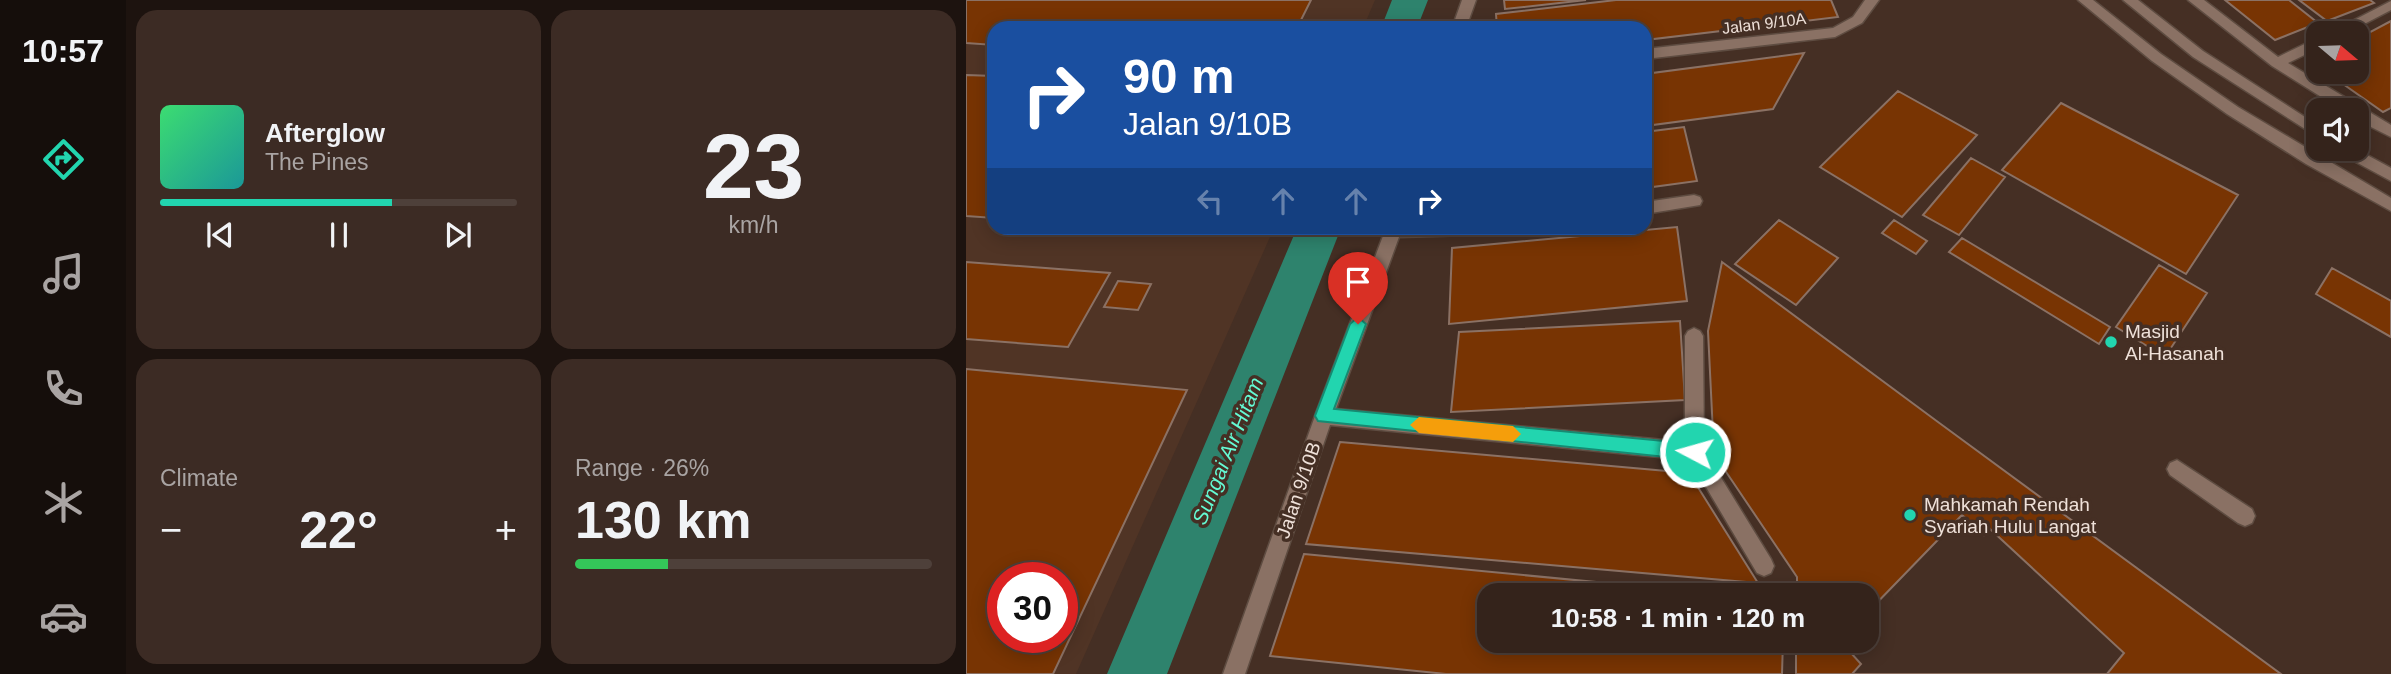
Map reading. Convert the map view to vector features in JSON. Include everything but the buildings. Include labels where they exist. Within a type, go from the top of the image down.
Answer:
[{"type":"street","points":[[1462,21],[1469,0]]},
{"type":"street","name":"Jalan 9/10A","points":[[1652,53],[1835,32],[1853,24],[1866,14],[1872,0]]},
{"type":"street","points":[[2085,0],[2127,36],[2212,96],[2391,205]]},
{"type":"street","points":[[2130,0],[2222,73],[2306,125]]},
{"type":"street","points":[[2195,0],[2277,63],[2334,98]]},
{"type":"street","points":[[2360,21],[2391,5]]},
{"type":"street","points":[[2277,63],[2306,48]]},
{"type":"street","points":[[2375,123],[2391,114]]},
{"type":"street","points":[[2369,119],[2391,132]]},
{"type":"street","points":[[2365,161],[2384,172]]},
{"type":"street","points":[[2356,186],[2384,172]]},
{"type":"street","points":[[1652,207],[1694,201]]},
{"type":"street","name":"Jalan 9/10B","points":[[1234,674],[1324,416],[1392,235]]},
{"type":"street","points":[[1694,336],[1695,452],[1764,566]]},
{"type":"street","points":[[1324,416],[1695,452]]},
{"type":"street","points":[[2177,469],[2245,516]]},
{"type":"shaded area","points":[[966,0],[1375,0],[1366,21],[987,21],[987,235],[1271,235],[1076,674],[966,674]]},
{"type":"waterway","name":"Sungai Air Hitam","points":[[1402,21],[1410,0]]},
{"type":"waterway","name":"Sungai Air Hitam","points":[[1137,674],[1316,235]]},
{"type":"slow traffic","points":[[1419,425],[1513,434]]},
{"type":"place","name":"Masjid Al-Hasanah","points":[[2111,342]]},
{"type":"place","name":"Mahkamah Rendah Syariah Hulu Langat","points":[[1910,515]]},
{"type":"route","points":[[1358,324],[1324,416],[1695,452]]}]
